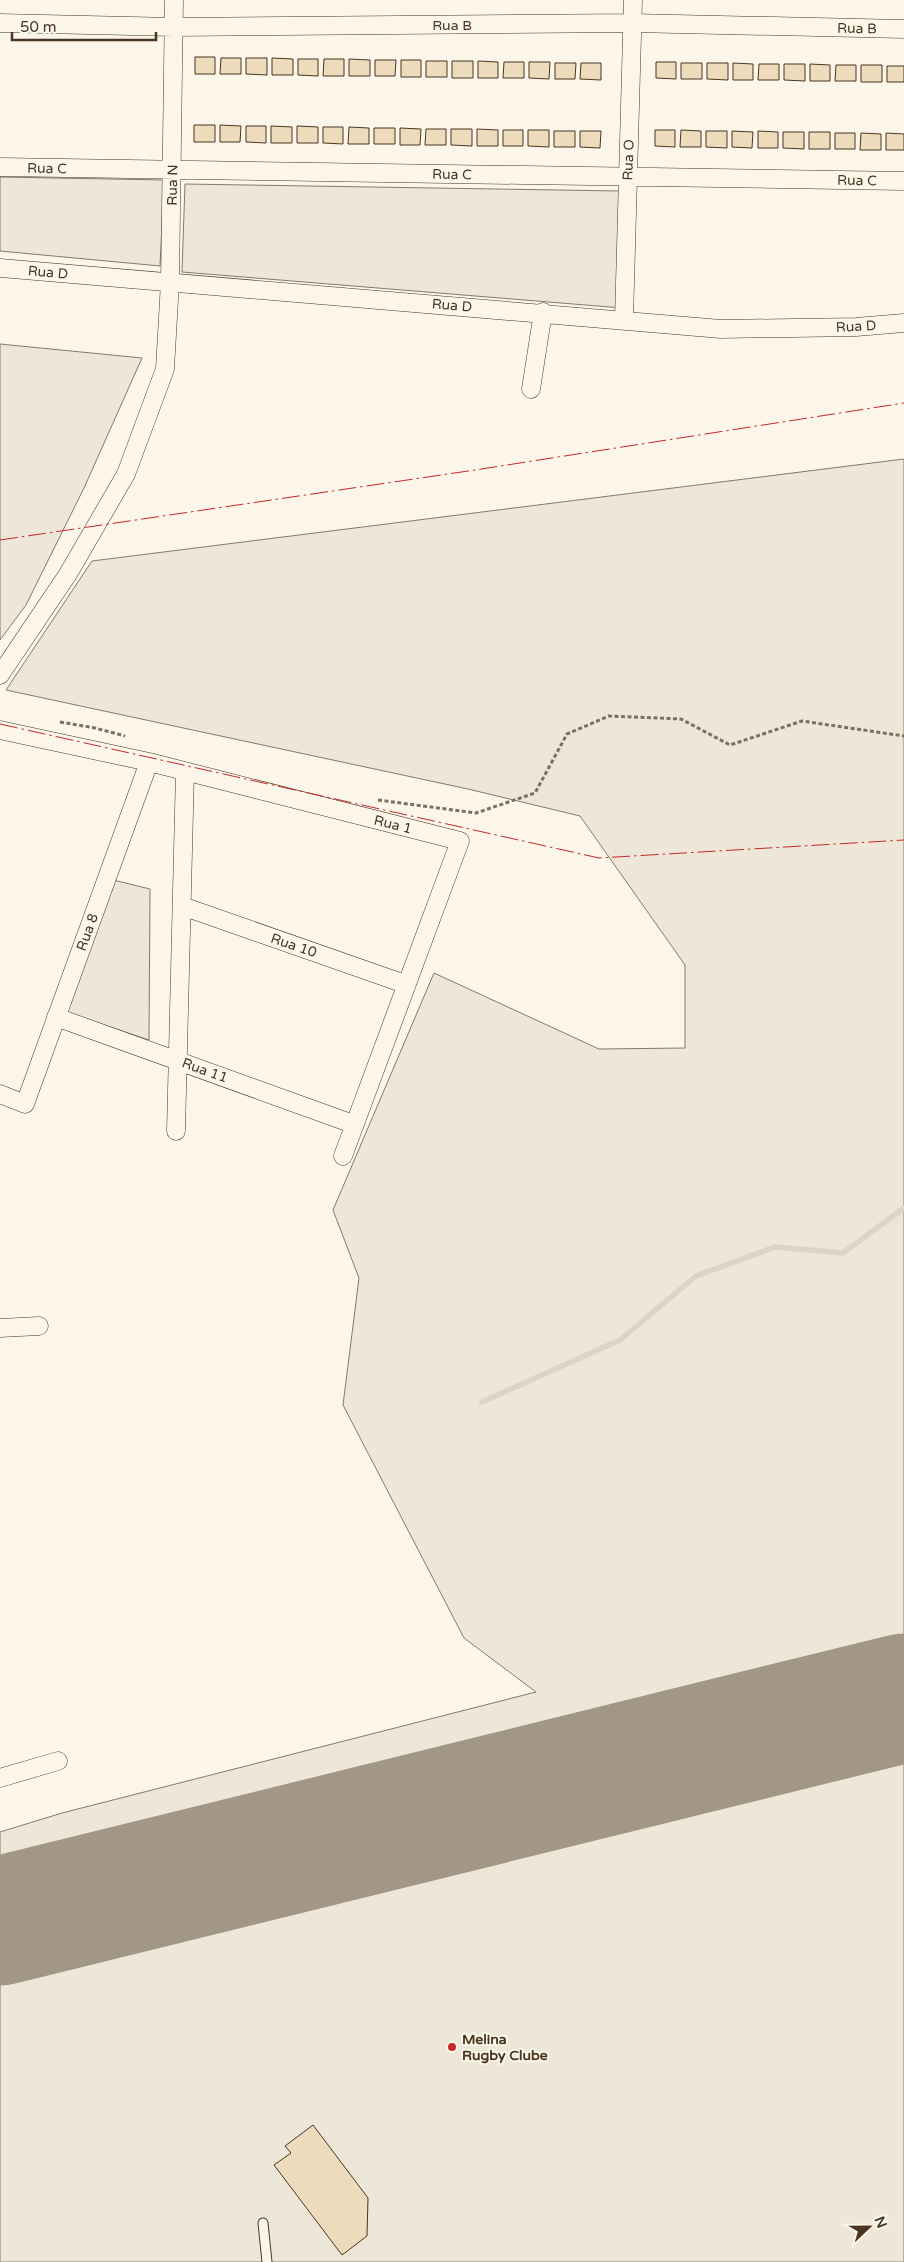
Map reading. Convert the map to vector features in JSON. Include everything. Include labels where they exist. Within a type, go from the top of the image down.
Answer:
[{"type":"street","name":"Rua N","points":[[0,675],[68,574],[126,474],[165,369],[170,282],[174,0]]},
{"type":"street","name":"Rua O","points":[[624,319],[632,0]]},
{"type":"street","name":"Rua B","points":[[0,23],[174,27],[632,23],[904,29]]},
{"type":"street","name":"Rua C","points":[[0,167],[904,181]]},
{"type":"street","name":"Rua D","points":[[0,268],[721,328],[856,327],[904,323]]},
{"type":"street","points":[[531,389],[543,312]]},
{"type":"street","name":"Rua 1","points":[[0,730],[149,762],[460,841],[405,984],[343,1156]]},
{"type":"street","name":"Rua 8","points":[[0,1094],[25,1104],[149,762]]},
{"type":"street","points":[[176,1131],[185,771]]},
{"type":"street","name":"Rua 10","points":[[182,906],[405,984]]},
{"type":"street","name":"Rua 11","points":[[56,1017],[353,1124]]},
{"type":"street","points":[[0,1328],[38,1326]]},
{"type":"street","points":[[0,1778],[58,1761]]},
{"type":"lane","points":[[263,2222],[267,2262]]},
{"type":"path","points":[[377,799],[476,813],[535,793],[567,734],[609,716],[681,719],[730,745],[802,721],[904,736]]},
{"type":"path","points":[[56,722],[95,728],[132,738]]},
{"type":"shaded area","points":[[0,177],[164,180],[160,266],[0,251]]},
{"type":"shaded area","points":[[185,184],[620,191],[622,308],[182,272]]},
{"type":"shaded area","points":[[0,344],[142,358],[84,488],[26,605],[0,640]]},
{"type":"shaded area","points":[[904,459],[904,2262],[0,2262],[0,1832],[62,1813],[536,1692],[464,1638],[343,1405],[359,1278],[333,1210],[434,973],[599,1049],[685,1048],[685,965],[580,816],[468,789],[6,690],[92,561]]},
{"type":"shaded area","points":[[113,880],[150,889],[149,1040],[66,1012]]},
{"type":"building","points":[[195,57],[215,57],[215,74],[195,74]]},
{"type":"building","points":[[221,58],[241,58],[241,74],[220,74]]},
{"type":"building","points":[[246,58],[267,58],[267,75],[246,74]]},
{"type":"building","points":[[272,58],[293,59],[293,75],[272,75]]},
{"type":"building","points":[[298,59],[318,59],[318,76],[298,75]]},
{"type":"building","points":[[324,59],[344,59],[344,76],[323,76]]},
{"type":"building","points":[[349,59],[370,60],[370,76],[349,76]]},
{"type":"building","points":[[375,60],[396,60],[395,76],[375,76]]},
{"type":"building","points":[[401,60],[421,60],[421,77],[401,77]]},
{"type":"building","points":[[426,61],[447,61],[447,77],[426,77]]},
{"type":"building","points":[[452,61],[473,61],[473,78],[452,78]]},
{"type":"building","points":[[478,61],[498,62],[498,78],[478,78]]},
{"type":"building","points":[[504,62],[524,62],[524,78],[503,78]]},
{"type":"building","points":[[529,62],[550,62],[549,79],[529,78]]},
{"type":"building","points":[[656,62],[676,62],[676,79],[656,78]]},
{"type":"building","points":[[555,63],[576,63],[575,79],[555,79]]},
{"type":"building","points":[[581,63],[601,63],[601,80],[580,79]]},
{"type":"building","points":[[681,63],[702,63],[702,79],[681,79]]},
{"type":"building","points":[[707,63],[728,63],[728,80],[707,79]]},
{"type":"building","points":[[733,63],[753,64],[753,80],[733,80]]},
{"type":"building","points":[[759,64],[779,64],[779,80],[758,80]]},
{"type":"building","points":[[784,64],[805,64],[805,81],[784,80]]},
{"type":"building","points":[[810,64],[830,65],[830,81],[810,81]]},
{"type":"building","points":[[836,65],[856,65],[856,81],[835,81]]},
{"type":"building","points":[[861,65],[882,65],[882,82],[861,82]]},
{"type":"building","points":[[887,66],[904,66],[904,82],[887,82]]},
{"type":"building","points":[[194,125],[215,125],[215,142],[194,142]]},
{"type":"building","points":[[220,125],[241,126],[240,142],[220,142]]},
{"type":"building","points":[[246,126],[266,126],[266,143],[246,142]]},
{"type":"building","points":[[271,126],[292,127],[292,143],[271,143]]},
{"type":"building","points":[[297,126],[318,127],[318,143],[297,143]]},
{"type":"building","points":[[323,127],[343,127],[343,144],[323,143]]},
{"type":"building","points":[[349,127],[369,128],[369,144],[348,144]]},
{"type":"building","points":[[374,128],[395,128],[395,144],[374,144]]},
{"type":"building","points":[[400,128],[421,129],[420,145],[400,145]]},
{"type":"building","points":[[426,129],[446,129],[446,145],[425,145]]},
{"type":"building","points":[[451,129],[472,129],[472,146],[451,145]]},
{"type":"building","points":[[477,129],[498,130],[498,146],[477,146]]},
{"type":"building","points":[[503,130],[523,130],[523,146],[503,146]]},
{"type":"building","points":[[528,130],[549,130],[549,147],[528,146]]},
{"type":"building","points":[[655,130],[675,130],[675,147],[655,146]]},
{"type":"building","points":[[681,130],[701,131],[701,147],[680,147]]},
{"type":"building","points":[[554,131],[575,131],[575,147],[554,147]]},
{"type":"building","points":[[580,131],[601,131],[600,148],[580,147]]},
{"type":"building","points":[[706,131],[727,131],[727,148],[706,147]]},
{"type":"building","points":[[732,131],[753,132],[752,148],[732,147]]},
{"type":"building","points":[[758,131],[778,132],[778,148],[758,148]]},
{"type":"building","points":[[783,132],[804,132],[804,149],[783,148]]},
{"type":"building","points":[[809,132],[830,132],[830,149],[809,149]]},
{"type":"building","points":[[835,133],[855,133],[855,149],[835,149]]},
{"type":"building","points":[[861,133],[881,134],[881,150],[860,150]]},
{"type":"building","points":[[886,133],[904,134],[904,150],[886,150]]},
{"type":"building","points":[[313,2125],[368,2198],[367,2236],[342,2255],[274,2165],[291,2153],[285,2146]]},
{"type":"waterway","points":[[482,1402],[620,1340],[696,1276],[775,1247],[843,1253],[904,1208]]},
{"type":"runway","points":[[0,1921],[904,1698]]},
{"type":"power","points":[[0,540],[475,470],[904,403]]},
{"type":"power","points":[[0,724],[599,858],[904,840]]},
{"type":"place","name":"Melina Rugby Clube","points":[[452,2047]]}]
